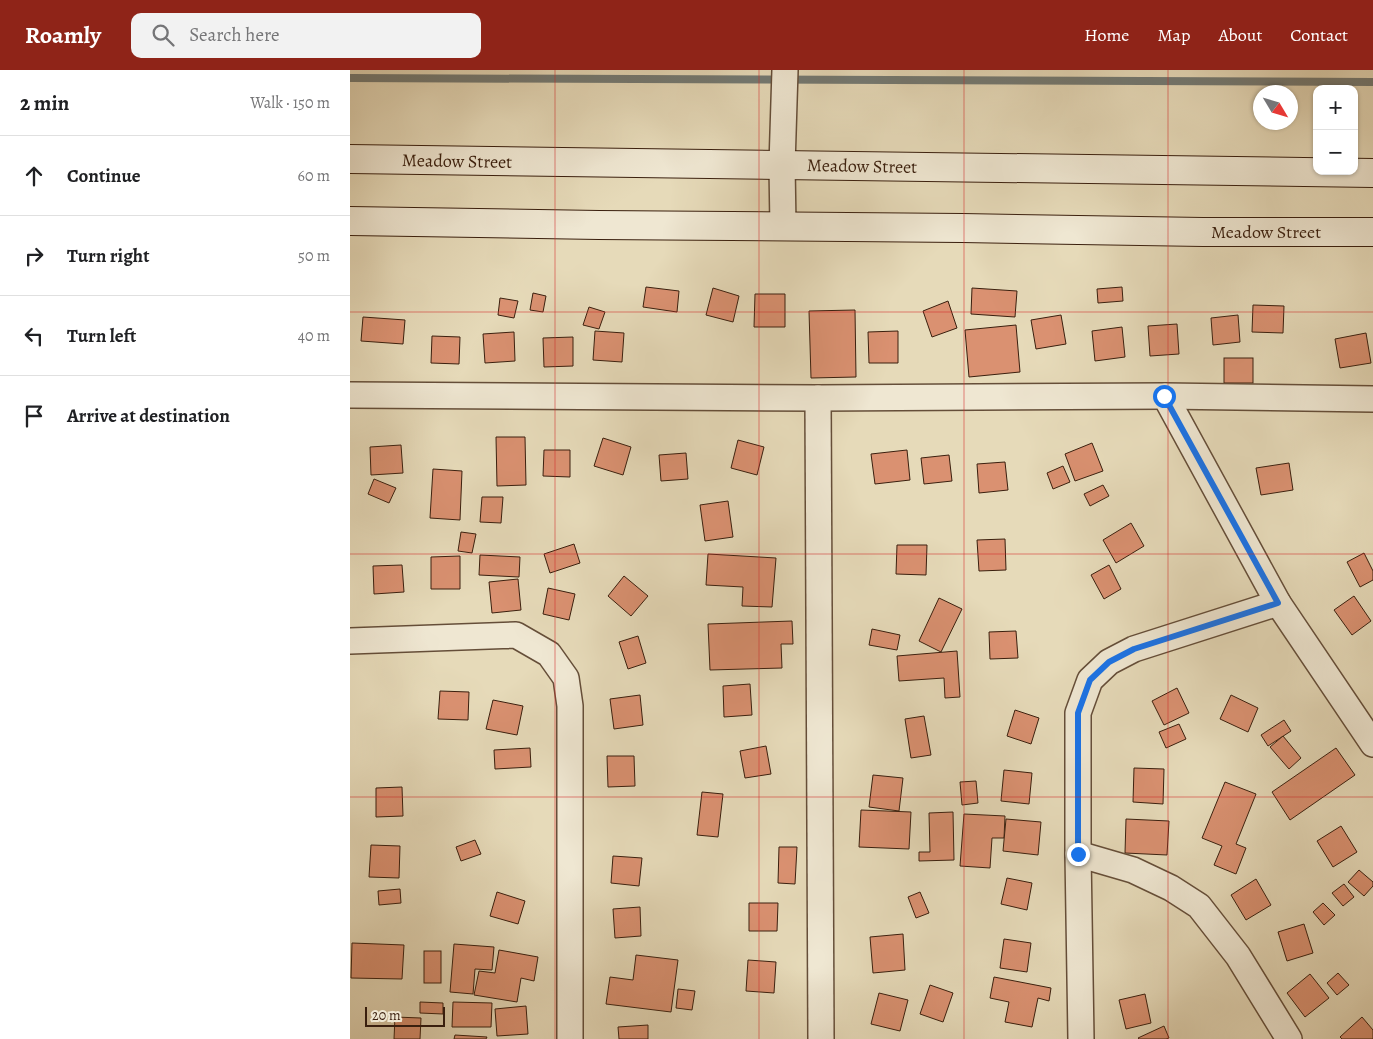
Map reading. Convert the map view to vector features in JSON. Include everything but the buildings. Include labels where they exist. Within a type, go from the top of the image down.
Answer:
[{"type":"street","points":[[783,227],[782,152],[785,70]]},
{"type":"street","name":"Meadow Street","points":[[350,159],[782,152],[1373,173]]},
{"type":"street","name":"Meadow Street","points":[[350,221],[1203,232],[1373,232]]},
{"type":"street","points":[[350,395],[818,398],[1164,396],[1373,398]]},
{"type":"street","points":[[1164,396],[1278,603],[1373,744]]},
{"type":"street","points":[[818,398],[821,1039]]},
{"type":"street","points":[[1081,1039],[1078,713],[1090,680],[1109,662],[1134,649],[1278,603]]},
{"type":"street","points":[[350,641],[516,635],[549,654],[566,678],[570,706],[570,1039]]},
{"type":"street","points":[[1078,854],[1132,870],[1171,888],[1199,906],[1238,956],[1289,1039]]},
{"type":"waterway","points":[[350,78],[1373,82]]},
{"type":"route","points":[[1078,854],[1078,713],[1090,680],[1109,662],[1134,649],[1278,603],[1164,396]]}]
